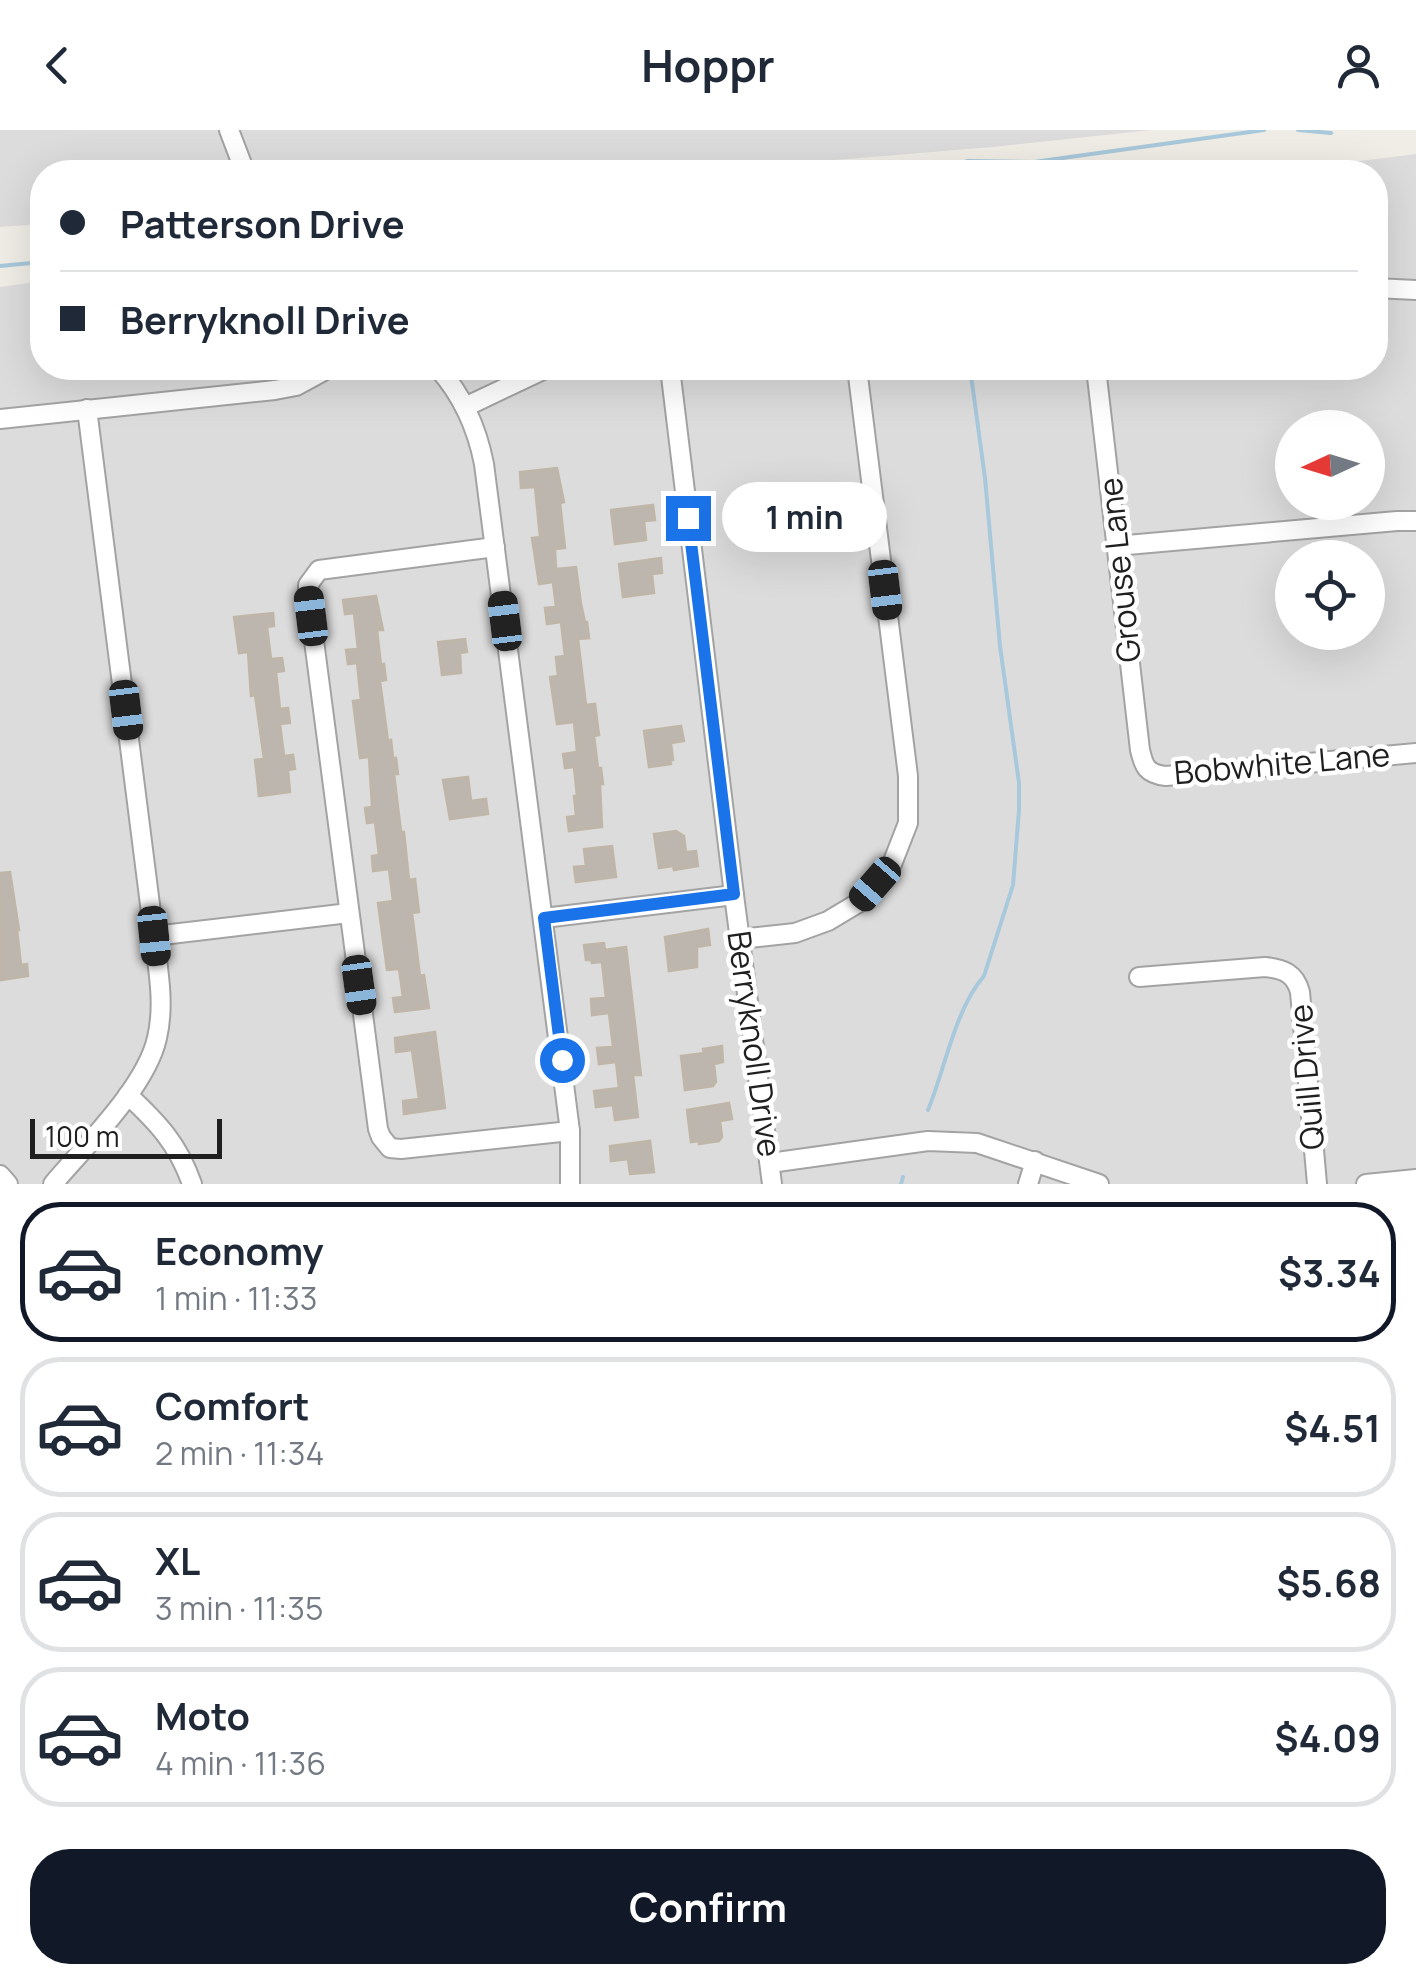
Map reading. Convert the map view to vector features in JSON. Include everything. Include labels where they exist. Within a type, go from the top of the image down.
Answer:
[{"type":"street","points":[[229,130],[240,160]]},
{"type":"street","points":[[1388,289],[1416,290]]},
{"type":"street","points":[[0,418],[275,390],[308,380]]},
{"type":"street","points":[[449,380],[465,407],[480,446],[570,1131],[570,1184]]},
{"type":"street","points":[[465,407],[521,380]]},
{"type":"street","name":"Berryknoll Drive","points":[[671,380],[772,1184]]},
{"type":"street","points":[[740,940],[795,932],[828,921],[858,903],[892,864],[908,823],[908,776],[858,380]]},
{"type":"street","name":"Grouse Lane","points":[[1097,380],[1140,750],[1148,772]]},
{"type":"street","points":[[53,1184],[128,1095],[148,1063],[158,1035],[160,999],[87,409]]},
{"type":"street","points":[[1116,546],[1416,521]]},
{"type":"street","points":[[495,547],[333,566],[319,570],[311,578],[308,595],[378,1129],[386,1145],[401,1149],[570,1131]]},
{"type":"street","name":"Bobwhite Lane","points":[[1148,772],[1166,776],[1416,753]]},
{"type":"street","points":[[544,918],[734,894]]},
{"type":"street","points":[[154,936],[349,912]]},
{"type":"street","name":"Quill Drive","points":[[1139,977],[1265,968],[1290,974],[1300,992],[1317,1184]]},
{"type":"street","points":[[128,1095],[170,1138],[192,1184]]},
{"type":"street","points":[[770,1163],[946,1140],[977,1142],[1099,1184]]},
{"type":"street","points":[[1028,1184],[1035,1162]]},
{"type":"street","points":[[0,1175],[8,1184]]},
{"type":"street","points":[[1366,1184],[1416,1178]]},
{"type":"shaded area","points":[[0,130],[1152,130],[835,160],[30,160],[30,225],[0,227]]},
{"type":"shaded area","points":[[1416,154],[1416,1184],[0,1184],[0,287],[30,283],[30,380],[1388,380],[1388,160],[1368,160]]},
{"type":"building","points":[[557,468],[564,502],[560,503],[565,548],[555,549],[556,569],[576,567],[589,638],[578,639],[586,705],[595,704],[599,735],[594,736],[603,784],[602,827],[569,831],[567,817],[576,816],[577,796],[574,767],[565,768],[563,754],[577,752],[574,722],[557,724],[550,677],[558,676],[556,657],[565,656],[561,622],[547,624],[545,608],[556,607],[553,582],[539,584],[532,538],[540,537],[535,487],[521,488],[520,472]]},
{"type":"building","points":[[653,505],[655,520],[644,521],[646,540],[615,544],[611,510]]},
{"type":"building","points":[[661,558],[662,573],[652,574],[654,593],[623,597],[619,564]]},
{"type":"building","points":[[376,596],[383,630],[377,630],[381,665],[384,664],[386,680],[380,681],[388,741],[391,740],[396,758],[398,774],[394,774],[409,880],[415,879],[419,912],[412,913],[420,976],[424,975],[429,1008],[395,1012],[393,998],[403,997],[399,969],[387,970],[378,903],[393,901],[389,869],[373,871],[372,856],[379,855],[375,822],[367,823],[365,808],[372,807],[369,757],[360,758],[353,701],[361,700],[357,663],[348,664],[346,650],[358,649],[354,613],[345,614],[343,600]]},
{"type":"building","points":[[273,613],[274,626],[267,627],[271,659],[282,658],[284,671],[276,672],[280,709],[288,708],[290,723],[280,724],[284,756],[293,755],[295,769],[288,770],[290,792],[259,796],[255,760],[264,759],[255,695],[251,696],[248,652],[239,653],[234,617]]},
{"type":"building","points":[[465,639],[467,652],[460,653],[461,673],[442,675],[438,642]]},
{"type":"building","points":[[681,726],[684,741],[671,743],[671,764],[649,767],[644,731]]},
{"type":"building","points":[[468,777],[471,801],[486,799],[488,814],[450,819],[443,780]]},
{"type":"building","points":[[676,831],[684,836],[686,852],[696,851],[698,866],[659,868],[654,834]]},
{"type":"building","points":[[612,846],[616,877],[576,882],[574,867],[586,866],[584,849]]},
{"type":"building","points":[[10,872],[21,965],[27,964],[28,976],[1,980],[0,873]]},
{"type":"building","points":[[708,929],[710,945],[697,947],[697,967],[669,971],[665,937]]},
{"type":"building","points":[[604,943],[605,950],[626,947],[641,1075],[633,1075],[638,1117],[615,1120],[613,1105],[596,1107],[594,1091],[619,1088],[616,1062],[599,1064],[597,1048],[613,1047],[609,1013],[592,1015],[591,999],[606,998],[602,962],[586,960],[584,945]]},
{"type":"building","points":[[435,1032],[445,1108],[404,1114],[403,1101],[419,1099],[412,1050],[396,1052],[395,1038]]},
{"type":"building","points":[[722,1046],[723,1062],[714,1064],[713,1086],[685,1090],[681,1056]]},
{"type":"building","points":[[729,1103],[732,1119],[720,1121],[719,1141],[691,1142],[687,1110]]},
{"type":"building","points":[[650,1141],[654,1172],[630,1174],[628,1159],[611,1161],[610,1146]]},
{"type":"waterway","points":[[1048,160],[1264,130]]},
{"type":"waterway","points":[[1298,130],[1331,133]]},
{"type":"waterway","points":[[0,266],[30,263]]},
{"type":"waterway","points":[[928,1110],[965,1005],[984,976],[1013,885],[1019,810],[972,380]]},
{"type":"waterway","points":[[901,1184],[903,1177]]},
{"type":"route","points":[[562,1060],[544,918],[734,894],[688,518]]}]
